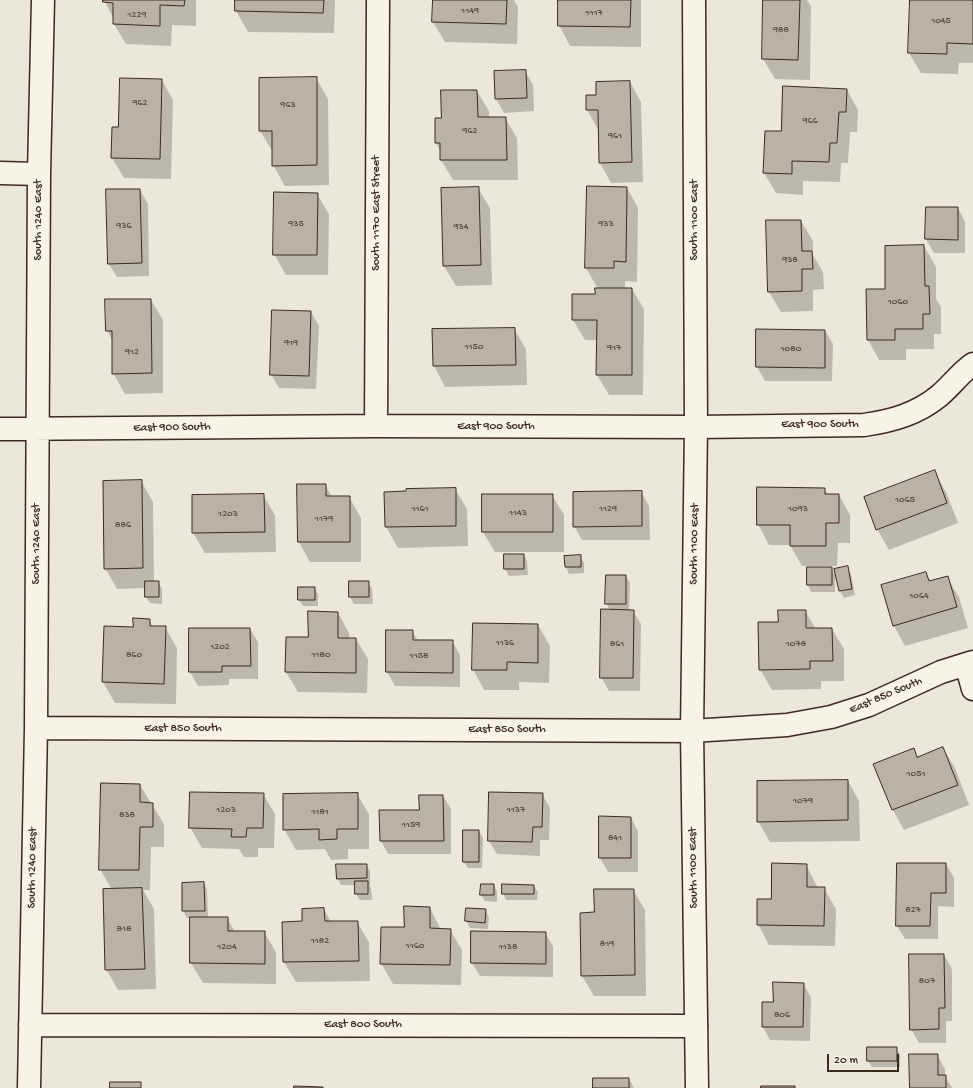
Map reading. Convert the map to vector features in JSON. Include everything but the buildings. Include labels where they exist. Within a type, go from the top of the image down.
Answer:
[{"type":"street","name":"South 1240 East","points":[[29,1088],[36,728],[39,174],[43,0]]},
{"type":"street","name":"South 1170 East Street","points":[[376,426],[378,0]]},
{"type":"street","name":"South 1100 East","points":[[694,0],[696,427],[692,731],[697,1088]]},
{"type":"street","points":[[0,173],[39,174]]},
{"type":"street","name":"East 900 South","points":[[0,429],[376,426],[696,427],[864,425],[884,422],[905,416],[923,407],[939,395],[973,364]]},
{"type":"street","points":[[970,663],[973,689]]},
{"type":"street","name":"East 850 South","points":[[36,728],[692,731],[787,725],[831,717],[869,705],[941,672],[970,663]]},
{"type":"street","name":"East 800 South","points":[[30,1025],[696,1026]]}]
